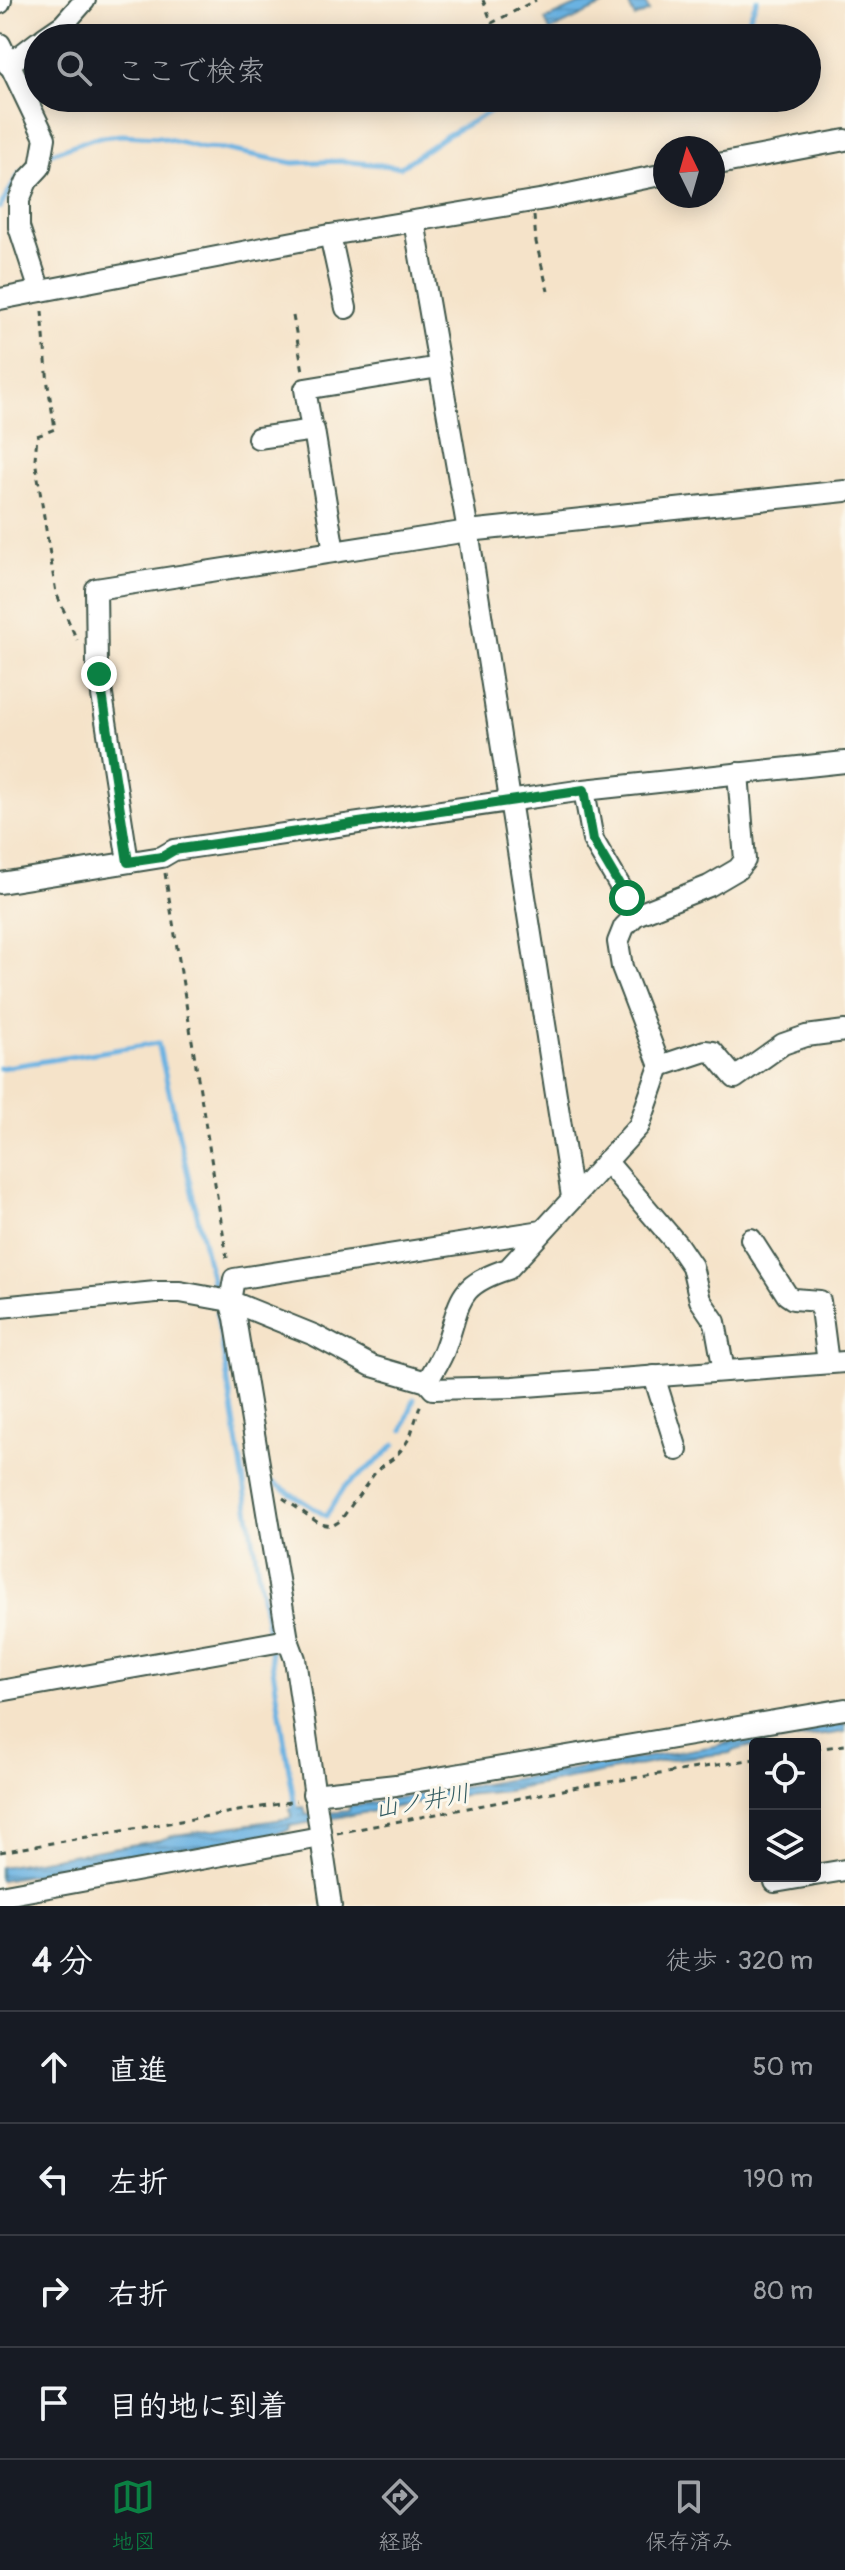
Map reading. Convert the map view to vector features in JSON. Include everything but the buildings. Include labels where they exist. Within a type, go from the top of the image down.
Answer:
[{"type":"street","points":[[64,24],[85,0]]},
{"type":"street","points":[[0,44],[24,97]]},
{"type":"street","points":[[8,65],[24,53]]},
{"type":"street","points":[[32,112],[45,138],[40,167],[27,181],[19,200],[19,227],[40,291]]},
{"type":"street","points":[[725,163],[845,140]]},
{"type":"street","points":[[0,299],[653,176]]},
{"type":"street","points":[[414,221],[468,531],[572,1197]]},
{"type":"street","points":[[330,235],[346,308]]},
{"type":"street","points":[[334,552],[307,389],[439,367]]},
{"type":"street","points":[[258,438],[312,430]]},
{"type":"street","points":[[128,862],[97,663],[96,589],[468,531],[845,491]]},
{"type":"street","points":[[0,883],[162,857],[174,850],[508,800],[845,762]]},
{"type":"street","points":[[427,1382],[445,1350],[458,1302],[481,1277],[508,1269],[639,1126],[660,1066],[622,967],[618,942],[632,918],[709,886],[738,869],[745,860],[738,773]]},
{"type":"street","points":[[584,790],[593,840],[627,898],[632,918]]},
{"type":"street","points":[[660,1066],[705,1051],[713,1052],[735,1078],[783,1044],[806,1036],[845,1031]]},
{"type":"street","points":[[606,1161],[692,1266],[700,1300],[715,1322],[724,1371]]},
{"type":"street","points":[[331,1906],[295,1659],[288,1640],[230,1301],[234,1279],[542,1231]]},
{"type":"street","points":[[0,1307],[156,1292],[180,1292],[230,1301],[314,1335],[372,1366],[427,1382],[433,1389],[513,1387],[836,1362],[820,1301],[793,1299],[787,1295],[751,1239]]},
{"type":"street","points":[[654,1376],[677,1450]]},
{"type":"street","points":[[0,1691],[288,1640]]},
{"type":"street","points":[[313,1796],[396,1785],[845,1709]]},
{"type":"street","points":[[0,1896],[320,1837]]},
{"type":"street","points":[[821,1874],[845,1870]]},
{"type":"path","points":[[483,0],[492,23],[536,0]]},
{"type":"path","points":[[533,201],[536,242],[548,291]]},
{"type":"path","points":[[40,291],[55,429],[37,436],[35,459],[56,593],[80,645]]},
{"type":"path","points":[[293,316],[307,389]]},
{"type":"path","points":[[162,857],[230,1274],[234,1279]]},
{"type":"path","points":[[264,1493],[288,1500],[320,1524],[332,1526],[340,1521],[377,1470],[395,1457],[410,1437],[427,1382]]},
{"type":"path","points":[[821,1748],[845,1745]]},
{"type":"path","points":[[320,1837],[395,1820],[583,1786],[749,1760]]},
{"type":"path","points":[[0,1852],[313,1796]]},
{"type":"water","points":[[589,0],[612,1],[564,24],[547,24],[545,20]]},
{"type":"water","points":[[644,0],[649,11],[635,18],[628,3]]},
{"type":"water","points":[[845,1724],[845,1732],[805,1738],[750,1738]]},
{"type":"water","name":"山ノ井川","points":[[749,1738],[749,1747],[506,1791],[463,1795],[290,1826],[289,1830],[254,1838],[0,1880],[0,1867],[291,1818],[290,1808],[304,1807],[306,1815],[349,1811],[349,1806]]},
{"type":"waterway","points":[[747,24],[757,0]]},
{"type":"waterway","points":[[49,154],[93,138],[121,135],[159,137],[203,148],[224,149],[293,163],[341,161],[401,167],[444,137],[489,112]]},
{"type":"waterway","points":[[0,207],[20,173],[27,168]]},
{"type":"waterway","points":[[0,1068],[158,1043],[214,1289]]},
{"type":"waterway","points":[[217,1313],[269,1640]]},
{"type":"waterway","points":[[403,1430],[414,1399]]},
{"type":"waterway","points":[[273,1482],[326,1516],[344,1487],[395,1444]]},
{"type":"waterway","points":[[270,1650],[296,1814]]},
{"type":"route","points":[[99,674],[128,862],[162,857],[174,850],[584,790],[593,840],[627,898]]}]
